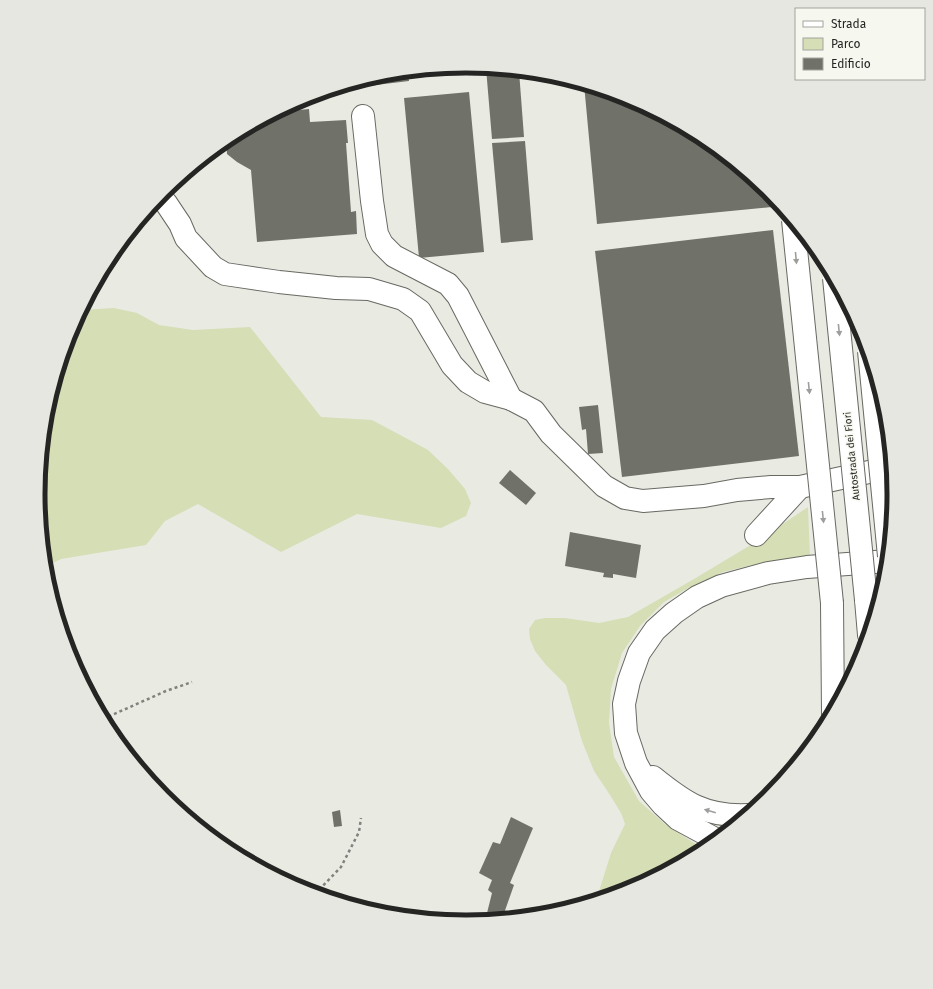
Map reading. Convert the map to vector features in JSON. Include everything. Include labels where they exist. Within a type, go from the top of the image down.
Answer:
[{"type":"main road","points":[[362,116],[377,234],[382,244],[398,258],[448,284],[458,296],[511,399]]},
{"type":"main road","points":[[166,203],[180,224],[186,238],[213,267],[225,274],[293,284],[369,289],[403,299],[420,311],[452,365],[468,382],[485,392],[511,399],[534,411],[551,434],[604,486],[626,498],[643,501],[704,496],[758,488],[800,487],[887,468]]},
{"type":"main road","points":[[793,229],[841,688]]},
{"type":"main road","name":"Autostrada dei Fiori","points":[[835,290],[868,622]]},
{"type":"main road","points":[[872,377],[886,528]]},
{"type":"main road","points":[[756,535],[800,487]]},
{"type":"main road","points":[[712,837],[678,818],[663,805],[651,791],[636,763],[626,733],[624,704],[629,682],[639,653],[655,630],[674,613],[697,598],[721,586],[761,575],[807,567],[882,561]]},
{"type":"main road","points":[[832,603],[833,703]]},
{"type":"main road","points":[[636,763],[691,805],[711,812],[732,816],[739,816]]},
{"type":"path","points":[[109,717],[166,691],[192,682]]},
{"type":"path","points":[[319,889],[341,866],[359,832],[361,818]]},
{"type":"green space","points":[[114,308],[137,313],[159,325],[193,330],[250,327],[321,417],[372,420],[428,450],[448,469],[465,489],[471,503],[466,516],[441,528],[357,514],[281,552],[198,504],[165,521],[146,545],[61,559],[51,564],[46,522],[45,494],[49,439],[59,385],[67,359],[87,310]]},
{"type":"green space","points":[[808,507],[810,557],[761,563],[723,572],[690,587],[664,602],[640,626],[622,653],[611,689],[609,723],[614,757],[639,801],[666,825],[700,846],[653,873],[598,895],[611,853],[625,824],[621,813],[594,771],[582,741],[566,685],[546,665],[535,651],[530,639],[529,629],[535,620],[545,618],[565,618],[599,623],[628,617],[759,540]]},
{"type":"building","points":[[486,74],[519,77],[524,137],[492,139]]},
{"type":"building","points":[[409,77],[409,81],[355,88]]},
{"type":"building","points":[[585,90],[628,105],[653,116],[701,144],[723,160],[765,196],[772,204],[772,207],[597,224]]},
{"type":"building","points":[[469,92],[484,252],[419,258],[404,98]]},
{"type":"building","points":[[309,109],[310,122],[346,120],[348,143],[346,143],[351,212],[356,211],[357,234],[257,242],[251,170],[227,154],[227,148],[256,129],[292,111]]},
{"type":"building","points":[[525,141],[533,240],[501,243],[492,143]]},
{"type":"building","points":[[773,230],[799,456],[622,477],[595,251]]},
{"type":"building","points":[[598,405],[603,453],[588,454],[586,429],[582,430],[579,407]]},
{"type":"building","points":[[510,470],[536,493],[526,505],[499,483]]},
{"type":"building","points":[[570,532],[641,545],[636,578],[613,574],[613,578],[603,577],[604,573],[565,566]]},
{"type":"building","points":[[340,810],[342,826],[334,827],[332,812]]},
{"type":"building","points":[[511,817],[533,828],[510,883],[514,885],[504,914],[491,915],[487,913],[492,893],[488,890],[492,880],[479,873],[493,842],[500,844]]}]
